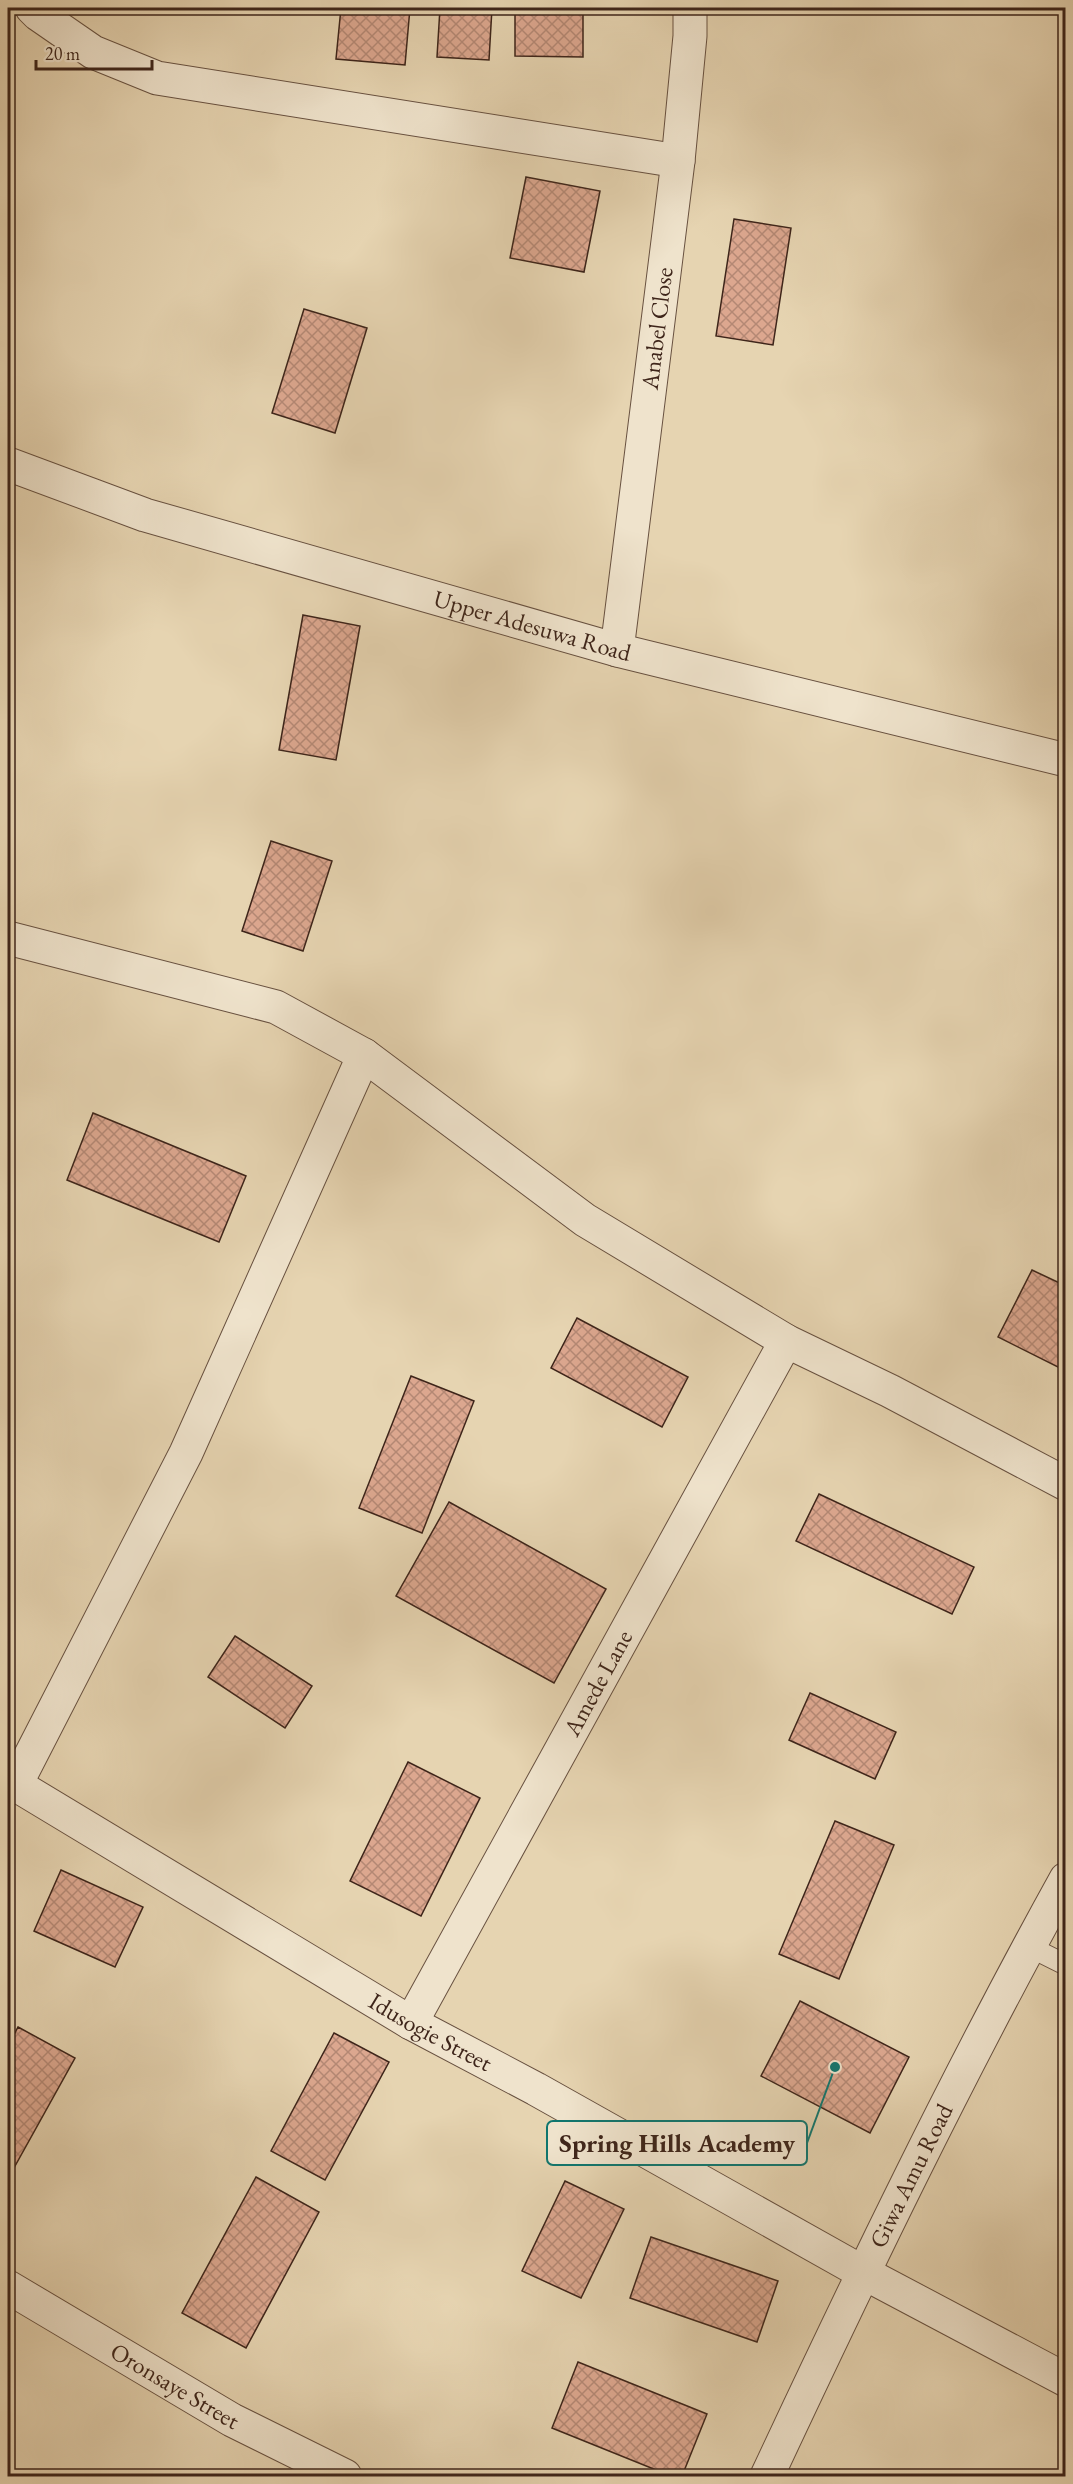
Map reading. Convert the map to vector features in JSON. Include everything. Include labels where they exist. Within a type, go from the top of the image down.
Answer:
[{"type":"street","points":[[32,8],[93,51],[157,78],[678,161]]},
{"type":"street","name":"Anabel Close","points":[[617,650],[678,161],[690,36],[690,8]]},
{"type":"street","name":"Upper Adesuwa Road","points":[[8,464],[145,515],[617,650],[1065,760]]},
{"type":"street","points":[[8,938],[276,1007],[363,1055],[585,1221],[786,1341],[890,1391],[1065,1484]]},
{"type":"street","points":[[12,1782],[186,1453],[363,1055]]},
{"type":"street","name":"Amede Lane","points":[[411,2023],[786,1341]]},
{"type":"street","name":"Idusogie Street","points":[[12,1782],[411,2023],[536,2089],[862,2272],[1065,2380]]},
{"type":"street","name":"Giwa Amu Road","points":[[767,2476],[862,2272],[1028,1946],[1065,1879]]},
{"type":"street","name":"Oronsaye Street","points":[[8,2286],[232,2420],[345,2476]]},
{"type":"lane","points":[[1028,1946],[1065,1965]]},
{"type":"building","points":[[341,8],[410,8],[405,65],[336,59]]},
{"type":"building","points":[[440,8],[492,8],[489,60],[437,57]]},
{"type":"building","points":[[515,8],[583,8],[583,57],[515,56]]},
{"type":"building","points":[[1019,8],[1039,8],[1036,14]]},
{"type":"building","points":[[526,177],[600,191],[584,272],[510,258]]},
{"type":"building","points":[[734,219],[791,228],[773,345],[716,336]]},
{"type":"building","points":[[304,309],[367,328],[335,433],[272,413]]},
{"type":"building","points":[[303,615],[360,626],[336,760],[279,750]]},
{"type":"building","points":[[271,841],[332,861],[303,951],[242,931]]},
{"type":"building","points":[[93,1113],[246,1176],[219,1242],[67,1180]]},
{"type":"building","points":[[1032,1270],[1066,1286],[1066,1371],[998,1337]]},
{"type":"building","points":[[577,1318],[688,1377],[662,1427],[551,1368]]},
{"type":"building","points":[[411,1376],[474,1401],[422,1533],[359,1508]]},
{"type":"building","points":[[819,1494],[974,1567],[952,1614],[796,1541]]},
{"type":"building","points":[[449,1502],[606,1589],[554,1683],[396,1596]]},
{"type":"building","points":[[235,1636],[312,1686],[285,1728],[208,1677]]},
{"type":"building","points":[[810,1693],[896,1732],[875,1779],[789,1740]]},
{"type":"building","points":[[408,1762],[480,1798],[421,1916],[350,1881]]},
{"type":"building","points":[[835,1821],[894,1845],[839,1979],[779,1954]]},
{"type":"building","points":[[61,1870],[143,1907],[115,1967],[34,1931]]},
{"type":"building","points":[[800,2001],[909,2057],[870,2133],[761,2076]]},
{"type":"building","points":[[18,2027],[75,2058],[10,2175],[8,2174],[8,2046]]},
{"type":"building","points":[[334,2033],[389,2062],[325,2180],[271,2151]]},
{"type":"building","points":[[256,2177],[319,2212],[246,2348],[182,2313]]},
{"type":"building","points":[[565,2181],[624,2209],[581,2298],[522,2271]]},
{"type":"building","points":[[651,2237],[778,2281],[757,2342],[630,2298]]},
{"type":"building","points":[[578,2362],[707,2414],[682,2476],[671,2476],[552,2428]]},
{"type":"place","name":"Spring Hills Academy","points":[[835,2067]]}]
